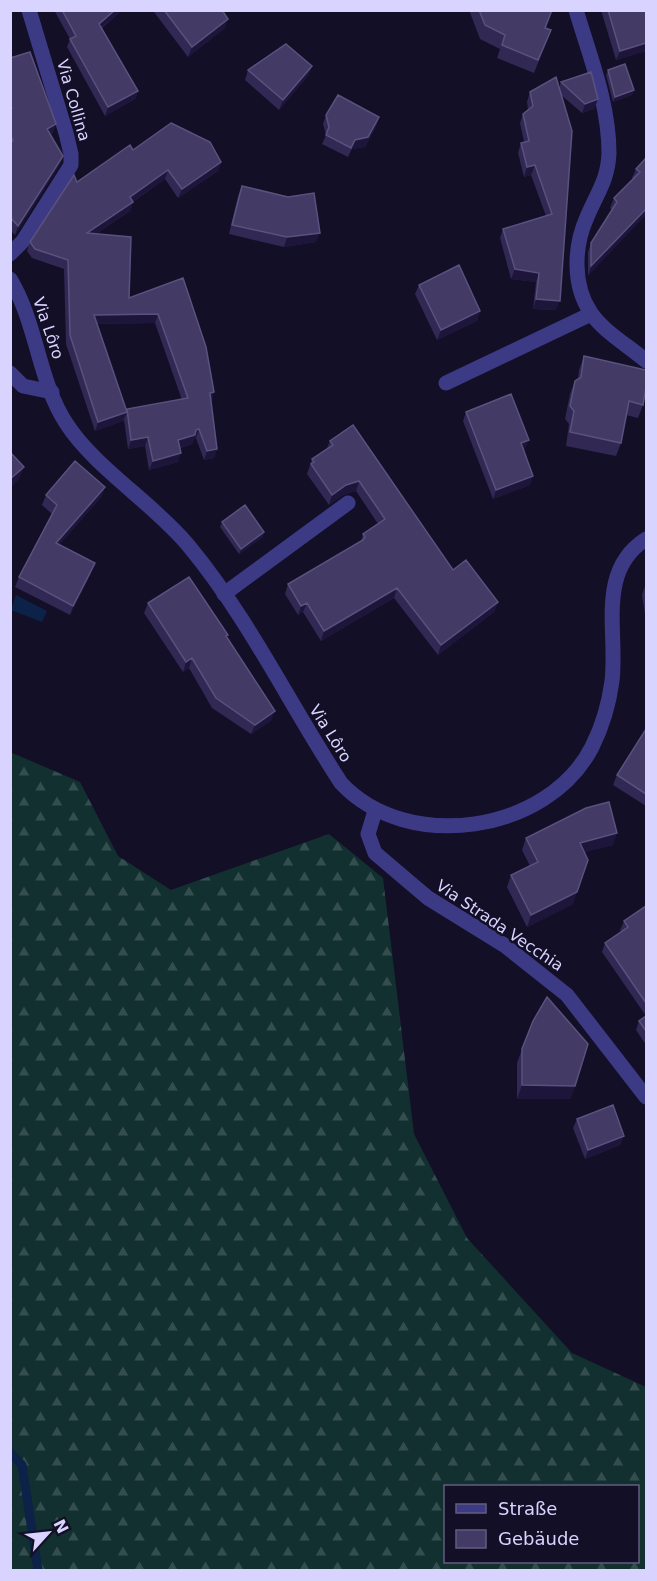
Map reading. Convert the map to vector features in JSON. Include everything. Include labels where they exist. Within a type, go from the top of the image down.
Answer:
[{"type":"street","name":"Via Collina","points":[[10,254],[23,242],[71,165],[66,133],[29,10]]},
{"type":"street","points":[[576,10],[607,116],[609,155],[604,186],[581,230],[576,270],[580,292],[591,314],[646,361]]},
{"type":"street","name":"Via Lôro","points":[[10,279],[26,311],[58,408],[74,434],[170,524],[203,563],[341,783],[375,811],[418,823],[470,824],[492,820],[534,804],[567,780],[592,747],[606,709],[613,655],[612,603],[619,568],[628,554],[646,539]]},
{"type":"street","points":[[446,383],[591,314]]},
{"type":"street","points":[[10,374],[23,386],[52,392]]},
{"type":"street","points":[[224,594],[348,503]]},
{"type":"street","name":"Via Strada Vecchia","points":[[375,811],[368,834],[375,853],[428,898],[504,945],[567,994],[646,1097]]},
{"type":"green space","points":[[10,752],[80,782],[118,856],[171,890],[329,834],[383,878],[414,1134],[467,1238],[572,1353],[646,1387],[646,1570],[11,1570]]},
{"type":"water","points":[[16,595],[47,611],[42,622],[11,610]]},
{"type":"building","points":[[62,10],[115,10],[99,24],[138,91],[108,107],[70,39],[76,36]]},
{"type":"building","points":[[164,10],[222,10],[228,19],[192,47]]},
{"type":"building","points":[[479,10],[552,10],[545,28],[551,30],[538,60],[502,45],[505,35],[485,25]]},
{"type":"building","points":[[608,10],[646,10],[646,43],[620,51]]},
{"type":"building","points":[[286,44],[312,66],[283,100],[248,70]]},
{"type":"building","points":[[30,52],[56,124],[47,129],[63,156],[18,226],[10,217],[10,143],[13,141],[10,134],[10,109],[12,108],[10,105],[10,58]]},
{"type":"building","points":[[625,64],[634,90],[615,97],[608,70]]},
{"type":"building","points":[[591,72],[598,99],[585,104],[561,82]]},
{"type":"building","points":[[556,77],[572,131],[560,301],[536,299],[539,273],[515,269],[503,229],[552,214],[535,165],[527,167],[521,143],[529,141],[523,114],[533,106],[530,92]]},
{"type":"building","points":[[338,95],[379,117],[368,137],[355,140],[351,148],[326,135],[329,127],[326,115]]},
{"type":"building","points":[[171,123],[210,142],[221,162],[182,189],[168,170],[130,197],[133,202],[87,233],[131,237],[129,298],[183,278],[206,347],[214,392],[210,393],[217,449],[207,451],[199,429],[196,430],[195,435],[178,440],[181,453],[153,461],[148,437],[131,440],[127,409],[188,398],[158,314],[94,315],[127,412],[98,422],[70,335],[68,260],[35,249],[30,242],[74,175],[77,182],[130,145],[133,150]]},
{"type":"building","points":[[646,158],[646,209],[591,266],[591,243],[617,202],[614,198],[640,172],[636,169]]},
{"type":"building","points":[[242,186],[288,197],[314,193],[320,233],[287,237],[232,225]]},
{"type":"building","points":[[459,265],[480,311],[441,330],[419,285]]},
{"type":"building","points":[[584,356],[646,370],[643,405],[629,401],[621,443],[570,432],[574,411],[570,406],[575,381],[581,377]]},
{"type":"building","points":[[511,394],[529,440],[521,443],[533,476],[496,490],[466,412]]},
{"type":"building","points":[[353,425],[453,570],[466,560],[498,602],[441,645],[397,588],[324,631],[307,603],[301,606],[288,584],[363,540],[365,537],[363,534],[385,519],[359,481],[346,485],[332,495],[311,464],[314,462],[312,459],[333,445],[330,441]]},
{"type":"building","points":[[10,452],[24,467],[10,479]]},
{"type":"building","points":[[75,461],[105,487],[56,543],[95,563],[73,606],[19,577],[57,505],[46,495]]},
{"type":"building","points":[[245,505],[264,532],[241,549],[222,522]]},
{"type":"building","points":[[189,577],[275,711],[255,725],[216,698],[192,658],[186,662],[148,603]]},
{"type":"building","points":[[646,729],[646,794],[617,775]]},
{"type":"building","points":[[609,802],[617,833],[580,843],[588,860],[577,892],[531,915],[511,875],[538,862],[526,838],[586,808]]},
{"type":"building","points":[[646,906],[646,1003],[605,943],[628,927],[624,921]]},
{"type":"building","points":[[547,997],[588,1044],[575,1086],[522,1085],[522,1049],[533,1021]]},
{"type":"building","points":[[646,1016],[646,1031],[639,1021]]},
{"type":"building","points":[[613,1105],[624,1136],[588,1150],[577,1119]]},
{"type":"waterway","points":[[10,1453],[22,1465],[38,1570]]}]
